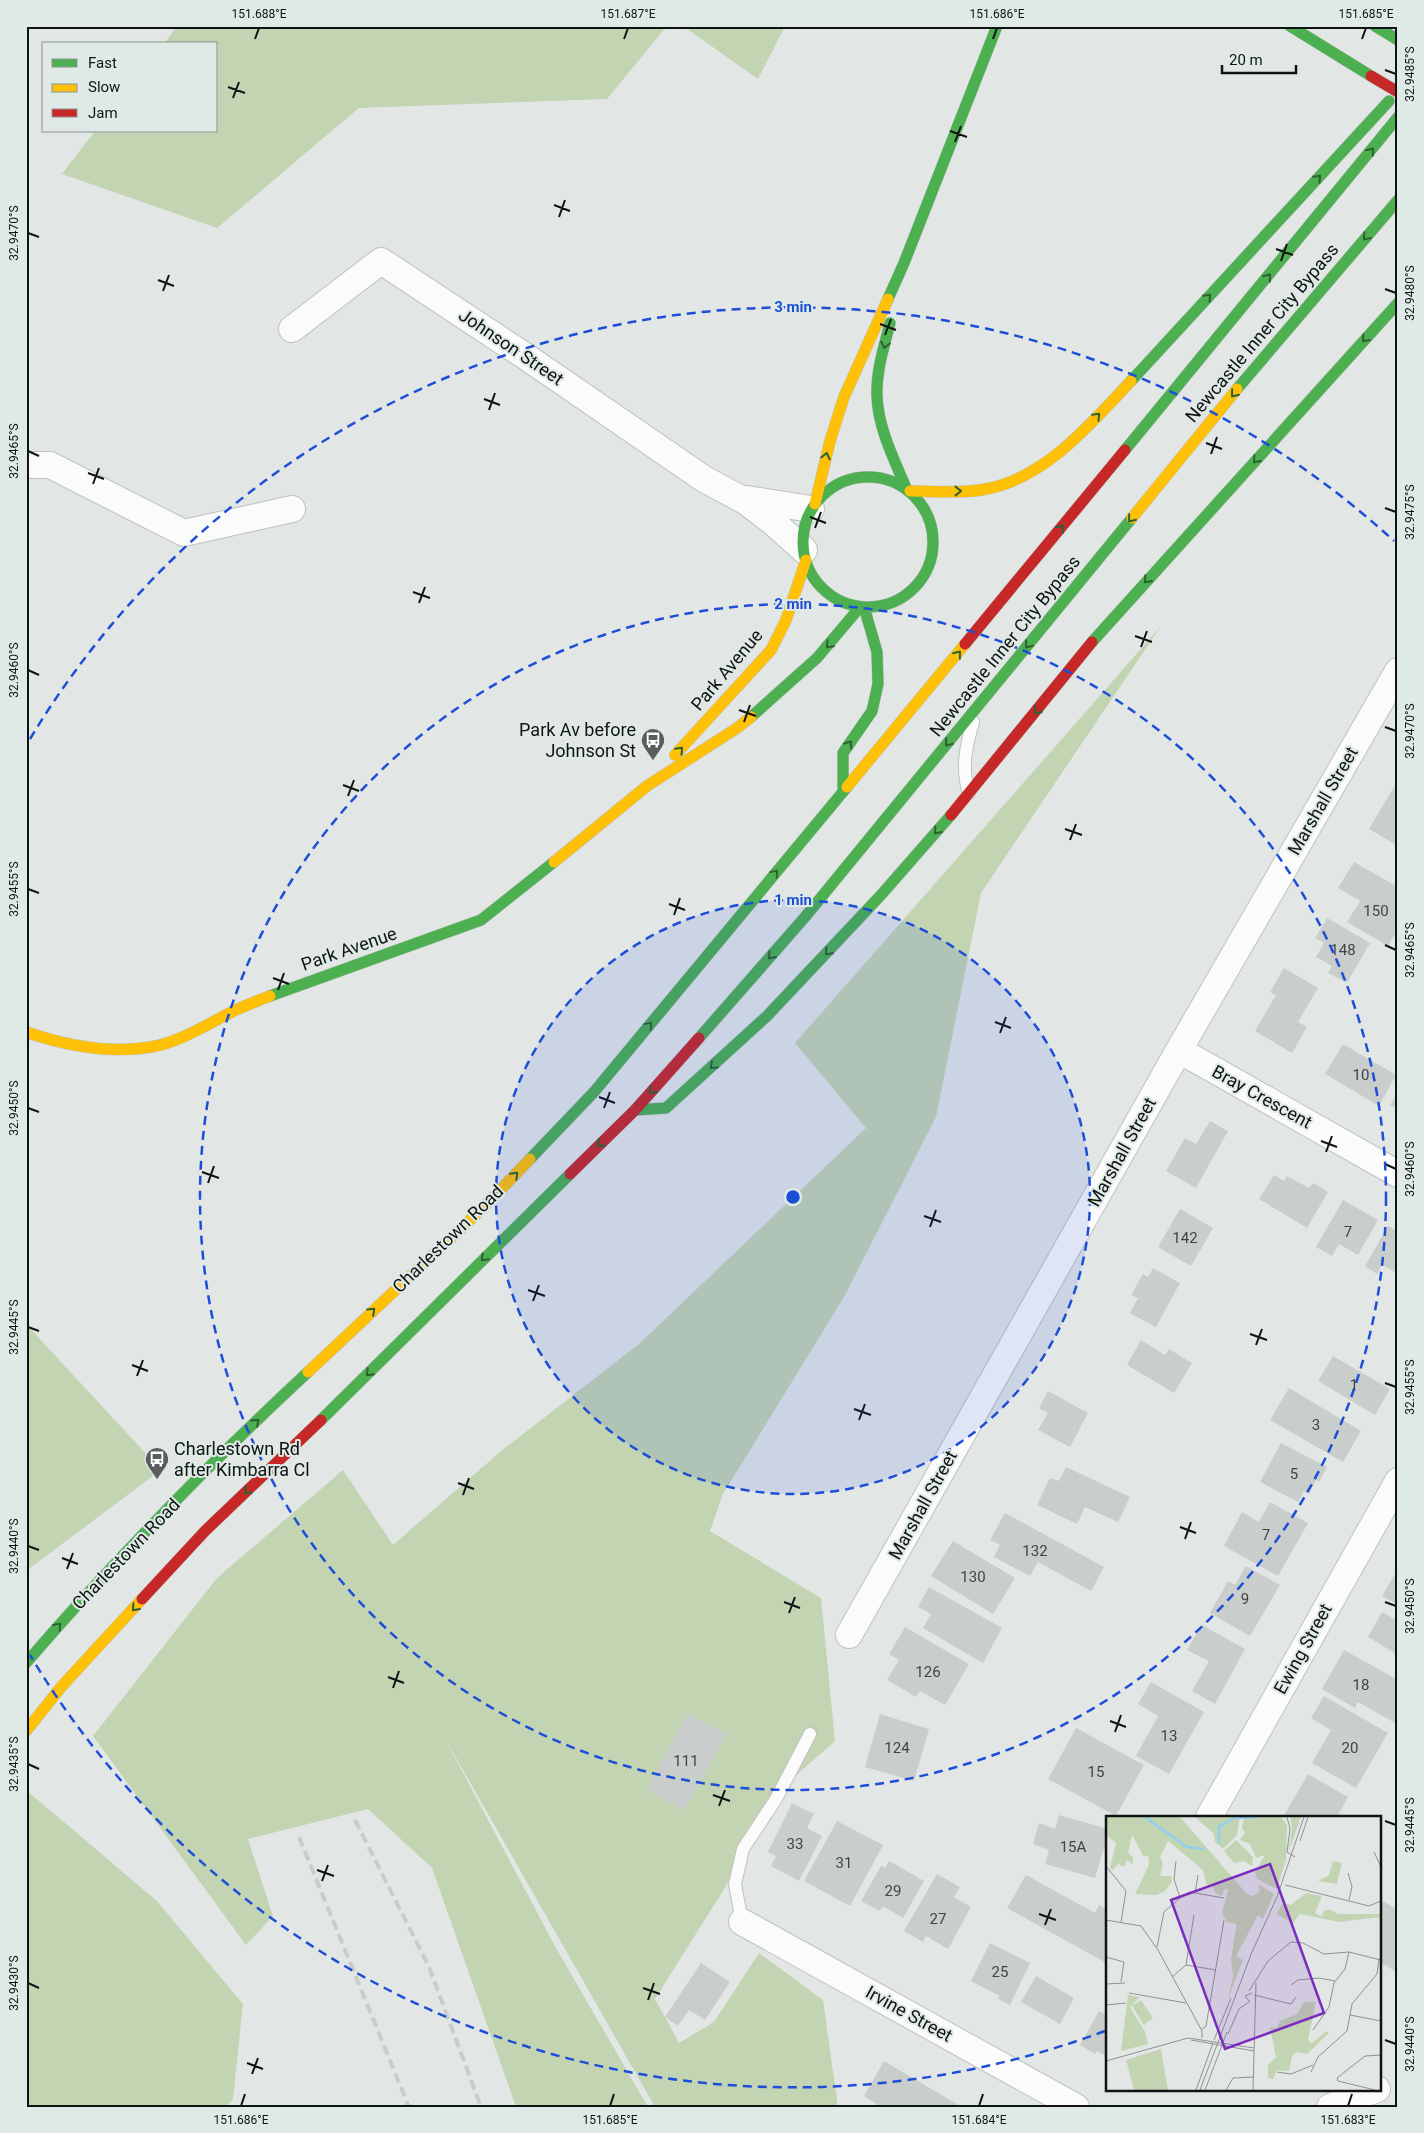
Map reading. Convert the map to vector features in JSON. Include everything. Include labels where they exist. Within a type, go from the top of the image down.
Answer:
[{"type":"main road","points":[[904,263],[881,363],[878,396],[883,428],[908,490],[921,503],[932,528],[933,552],[926,573],[913,589],[897,601],[884,606],[862,607],[847,604],[829,594],[814,578],[805,555],[804,532],[844,397],[904,263],[997,26]]},
{"type":"main road","points":[[813,506],[831,490],[856,479],[872,478],[908,490],[971,491],[1001,486],[1034,469],[1067,445],[1096,418],[1398,92],[1290,26]]},
{"type":"main road","points":[[1375,26],[1398,40]]},
{"type":"main road","name":"Newcastle Inner City Bypass","points":[[843,791],[1257,291],[1398,117]]},
{"type":"main road","name":"Newcastle Inner City Bypass","points":[[635,1110],[805,918],[1264,356],[1398,200]]},
{"type":"main road","points":[[26,1731],[62,1686],[204,1531],[295,1445],[635,1110],[666,1108],[767,1016],[881,895],[969,794],[1100,632],[1398,303]]},
{"type":"main road","name":"Park Avenue","points":[[647,786],[766,657],[786,620],[805,555]]},
{"type":"main road","points":[[843,791],[843,753],[872,710],[880,672],[877,652],[862,607]]},
{"type":"main road","name":"Park Avenue","points":[[26,1032],[48,1040],[102,1049],[151,1047],[199,1030],[238,1009],[283,991],[481,920],[647,786],[737,728],[758,712],[817,658],[862,607]]},
{"type":"main road","name":"Charlestown Road","points":[[26,1663],[70,1612],[219,1458],[298,1380],[484,1207],[594,1092],[843,791]]},
{"type":"street","name":"Johnson Street","points":[[292,329],[381,260],[704,479],[762,513],[805,555]]},
{"type":"street","points":[[26,465],[50,465],[184,534],[292,509]]},
{"type":"street","name":"Johnson Street","points":[[734,495],[760,502],[813,506]]},
{"type":"street","name":"Marshall Street","points":[[850,1635],[1179,1050],[1398,671]]},
{"type":"street","name":"Bray Crescent","points":[[1179,1050],[1398,1174]]},
{"type":"street","name":"Ewing Street","points":[[1210,1816],[1398,1481]]},
{"type":"street","points":[[26,1712],[62,1686]]},
{"type":"street","name":"Irvine Street","points":[[742,1922],[1076,2107]]},
{"type":"street","points":[[1382,2088],[1398,2082]]},
{"type":"street","points":[[1330,2107],[1376,2090]]},
{"type":"lane","points":[[969,794],[965,780],[964,761],[978,706]]},
{"type":"lane","points":[[742,1922],[735,1884],[743,1849],[776,1799],[810,1734]]},
{"type":"green space","points":[[177,26],[667,26],[607,99],[359,108],[217,228],[62,174],[94,132],[218,132],[218,42],[165,42]]},
{"type":"green space","points":[[683,26],[785,26],[758,79]]},
{"type":"green space","points":[[1161,626],[981,893],[936,1117],[844,1297],[723,1494],[710,1531],[821,1598],[835,1741],[795,1776],[655,1999],[679,2043],[714,2022],[759,1953],[823,2000],[838,2107],[655,2107],[443,1735],[556,1948],[648,2107],[516,2107],[432,1868],[368,1809],[248,1839],[273,1916],[246,1945],[93,1736],[217,1578],[343,1470],[393,1545],[500,1452],[639,1344],[866,1128],[795,1043]]},
{"type":"green space","points":[[26,1324],[161,1470],[26,1571]]},
{"type":"green space","points":[[26,1790],[157,1901],[243,2004],[233,2099],[227,2107],[26,2107]]},
{"type":"building","points":[[1394,787],[1398,789],[1398,846],[1369,829]]},
{"type":"building","points":[[1354,862],[1398,887],[1398,929],[1388,946],[1347,922],[1360,901],[1338,888]]},
{"type":"building","points":[[1327,918],[1370,943],[1347,983],[1328,973],[1332,966],[1316,957],[1324,943],[1315,938]]},
{"type":"building","points":[[1284,968],[1318,988],[1298,1022],[1307,1027],[1292,1053],[1255,1031],[1276,995],[1270,992]]},
{"type":"building","points":[[1343,1044],[1396,1075],[1379,1106],[1325,1074]]},
{"type":"building","points":[[1398,1093],[1398,1109],[1390,1105]]},
{"type":"building","points":[[1210,1121],[1228,1131],[1196,1188],[1166,1171],[1185,1138],[1196,1144]]},
{"type":"building","points":[[1274,1175],[1284,1181],[1287,1176],[1309,1188],[1313,1183],[1328,1192],[1307,1228],[1259,1199]]},
{"type":"building","points":[[1343,1200],[1378,1220],[1358,1255],[1339,1244],[1332,1256],[1316,1247]]},
{"type":"building","points":[[1180,1209],[1213,1228],[1191,1266],[1158,1247]]},
{"type":"building","points":[[1388,1226],[1398,1231],[1398,1274],[1382,1265],[1377,1274],[1365,1266]]},
{"type":"building","points":[[1153,1268],[1180,1283],[1156,1327],[1130,1313],[1138,1298],[1131,1295],[1143,1274],[1148,1277]]},
{"type":"building","points":[[1141,1340],[1165,1355],[1169,1349],[1192,1363],[1174,1393],[1127,1365]]},
{"type":"building","points":[[1333,1356],[1390,1389],[1375,1415],[1318,1381]]},
{"type":"building","points":[[1289,1388],[1361,1431],[1343,1462],[1270,1420]]},
{"type":"building","points":[[1048,1391],[1088,1413],[1070,1447],[1038,1430],[1048,1413],[1039,1408]]},
{"type":"building","points":[[1281,1443],[1327,1467],[1319,1482],[1316,1480],[1309,1494],[1304,1491],[1298,1502],[1260,1482]]},
{"type":"building","points":[[1066,1467],[1130,1497],[1118,1522],[1085,1507],[1077,1524],[1037,1505],[1050,1478],[1059,1481]]},
{"type":"building","points":[[1270,1502],[1308,1523],[1278,1576],[1224,1546],[1242,1512],[1259,1522]]},
{"type":"building","points":[[1005,1513],[1104,1567],[1091,1591],[1038,1562],[1030,1576],[994,1557],[1000,1545],[990,1540]]},
{"type":"building","points":[[953,1541],[1015,1578],[993,1614],[931,1576]]},
{"type":"building","points":[[1246,1566],[1280,1585],[1250,1636],[1210,1613],[1228,1581],[1235,1585]]},
{"type":"building","points":[[1398,1569],[1398,1605],[1382,1596]]},
{"type":"building","points":[[929,1587],[1002,1628],[983,1663],[923,1628],[931,1614],[918,1607]]},
{"type":"building","points":[[1382,1612],[1398,1621],[1398,1655],[1368,1637]]},
{"type":"building","points":[[1202,1625],[1245,1649],[1215,1704],[1192,1691],[1209,1661],[1187,1650]]},
{"type":"building","points":[[905,1627],[969,1664],[945,1705],[920,1691],[916,1697],[887,1680],[899,1660],[889,1654]]},
{"type":"building","points":[[1344,1650],[1398,1680],[1397,1724],[1358,1702],[1355,1708],[1322,1689]]},
{"type":"building","points":[[1151,1682],[1204,1712],[1169,1774],[1136,1756],[1158,1716],[1138,1704]]},
{"type":"building","points":[[1324,1696],[1388,1733],[1356,1788],[1312,1763],[1331,1730],[1311,1718]]},
{"type":"building","points":[[688,1713],[727,1734],[684,1810],[646,1789]]},
{"type":"building","points":[[880,1714],[929,1729],[914,1781],[865,1767]]},
{"type":"building","points":[[1076,1728],[1144,1765],[1116,1816],[1048,1779]]},
{"type":"building","points":[[1308,1774],[1348,1797],[1338,1816],[1284,1816]]},
{"type":"building","points":[[792,1803],[814,1814],[807,1828],[822,1836],[799,1881],[771,1866],[776,1856],[768,1852]]},
{"type":"building","points":[[1059,1815],[1106,1828],[1106,1842],[1095,1878],[1045,1864],[1049,1850],[1033,1844],[1039,1823],[1055,1829]]},
{"type":"building","points":[[837,1821],[883,1845],[850,1906],[804,1881]]},
{"type":"building","points":[[889,1861],[924,1881],[903,1918],[883,1906],[880,1911],[861,1901],[881,1866],[885,1868]]},
{"type":"building","points":[[937,1874],[960,1887],[954,1897],[971,1907],[948,1949],[926,1936],[923,1942],[904,1931]]},
{"type":"building","points":[[1026,1875],[1095,1913],[1099,1905],[1106,1909],[1106,1963],[1007,1908]]},
{"type":"building","points":[[1383,1901],[1398,1910],[1398,1973],[1382,1963]]},
{"type":"building","points":[[990,1943],[1030,1963],[1010,2005],[998,1999],[1000,1996],[971,1981]]},
{"type":"building","points":[[701,1963],[730,1982],[705,2020],[689,2010],[678,2026],[665,2017]]},
{"type":"building","points":[[1036,1976],[1074,1998],[1060,2024],[1021,2002]]},
{"type":"building","points":[[1099,2011],[1106,2015],[1106,2056],[1097,2051],[1095,2054],[1080,2045]]},
{"type":"building","points":[[884,2061],[962,2107],[881,2107],[864,2096]]},
{"type":"railway","points":[[355,1820],[429,1967],[481,2107]]},
{"type":"railway","points":[[299,1837],[409,2107]]},
{"type":"traffic: fast","points":[[888,299],[904,263],[997,26]]},
{"type":"traffic: fast","points":[[1290,26],[1371,76]]},
{"type":"traffic: fast","points":[[1375,26],[1398,40]]},
{"type":"traffic: fast","points":[[1131,381],[1389,101]]},
{"type":"traffic: fast","points":[[1125,450],[1398,117]]},
{"type":"traffic: fast","points":[[1237,389],[1398,200]]},
{"type":"traffic: fast","points":[[1092,642],[1398,303]]},
{"type":"traffic: fast","points":[[890,323],[878,377],[878,408],[887,443],[906,488]]},
{"type":"traffic: fast","points":[[868,477],[881,478],[893,482],[914,496],[928,517],[932,529],[933,542],[932,555],[928,567],[914,588],[893,602],[881,606],[868,607],[855,606],[843,602],[822,588],[808,567],[804,555],[803,542],[804,529],[808,517],[822,496],[843,482],[855,478],[868,477]]},
{"type":"traffic: fast","points":[[699,1038],[805,917],[1132,518]]},
{"type":"traffic: fast","points":[[751,717],[817,658],[860,607]]},
{"type":"traffic: fast","points":[[843,791],[843,753],[872,711],[878,684],[877,652],[864,607]]},
{"type":"traffic: fast","points":[[530,1159],[594,1092],[847,787]]},
{"type":"traffic: fast","points":[[635,1110],[666,1108],[767,1016],[881,895],[951,815]]},
{"type":"traffic: fast","points":[[270,996],[481,920],[554,862]]},
{"type":"traffic: fast","points":[[321,1420],[570,1174]]},
{"type":"traffic: fast","points":[[26,1663],[163,1514],[308,1372]]},
{"type":"traffic: slow","points":[[815,504],[830,441],[844,397],[888,299]]},
{"type":"traffic: slow","points":[[910,491],[977,491],[1008,483],[1048,461],[1066,447],[1131,381]]},
{"type":"traffic: slow","points":[[1132,518],[1237,389]]},
{"type":"traffic: slow","points":[[675,755],[771,650],[786,620],[806,560]]},
{"type":"traffic: slow","points":[[847,787],[965,644]]},
{"type":"traffic: slow","points":[[554,862],[647,786],[751,717]]},
{"type":"traffic: slow","points":[[26,1032],[56,1041],[103,1049],[151,1047],[174,1041],[238,1009],[270,996]]},
{"type":"traffic: slow","points":[[308,1372],[484,1207],[530,1159]]},
{"type":"traffic: slow","points":[[26,1731],[62,1686],[142,1599]]},
{"type":"traffic: jam","points":[[1371,76],[1398,92]]},
{"type":"traffic: jam","points":[[965,644],[1125,450]]},
{"type":"traffic: jam","points":[[951,815],[1092,642]]},
{"type":"traffic: jam","points":[[570,1174],[635,1110],[699,1038]]},
{"type":"traffic: jam","points":[[142,1599],[205,1531],[321,1420]]},
{"type":"place","name":"Park Av before Johnson St","points":[[653,761]]},
{"type":"place","name":"Charlestown Rd after Kimbarra Cl","points":[[157,1480]]}]
